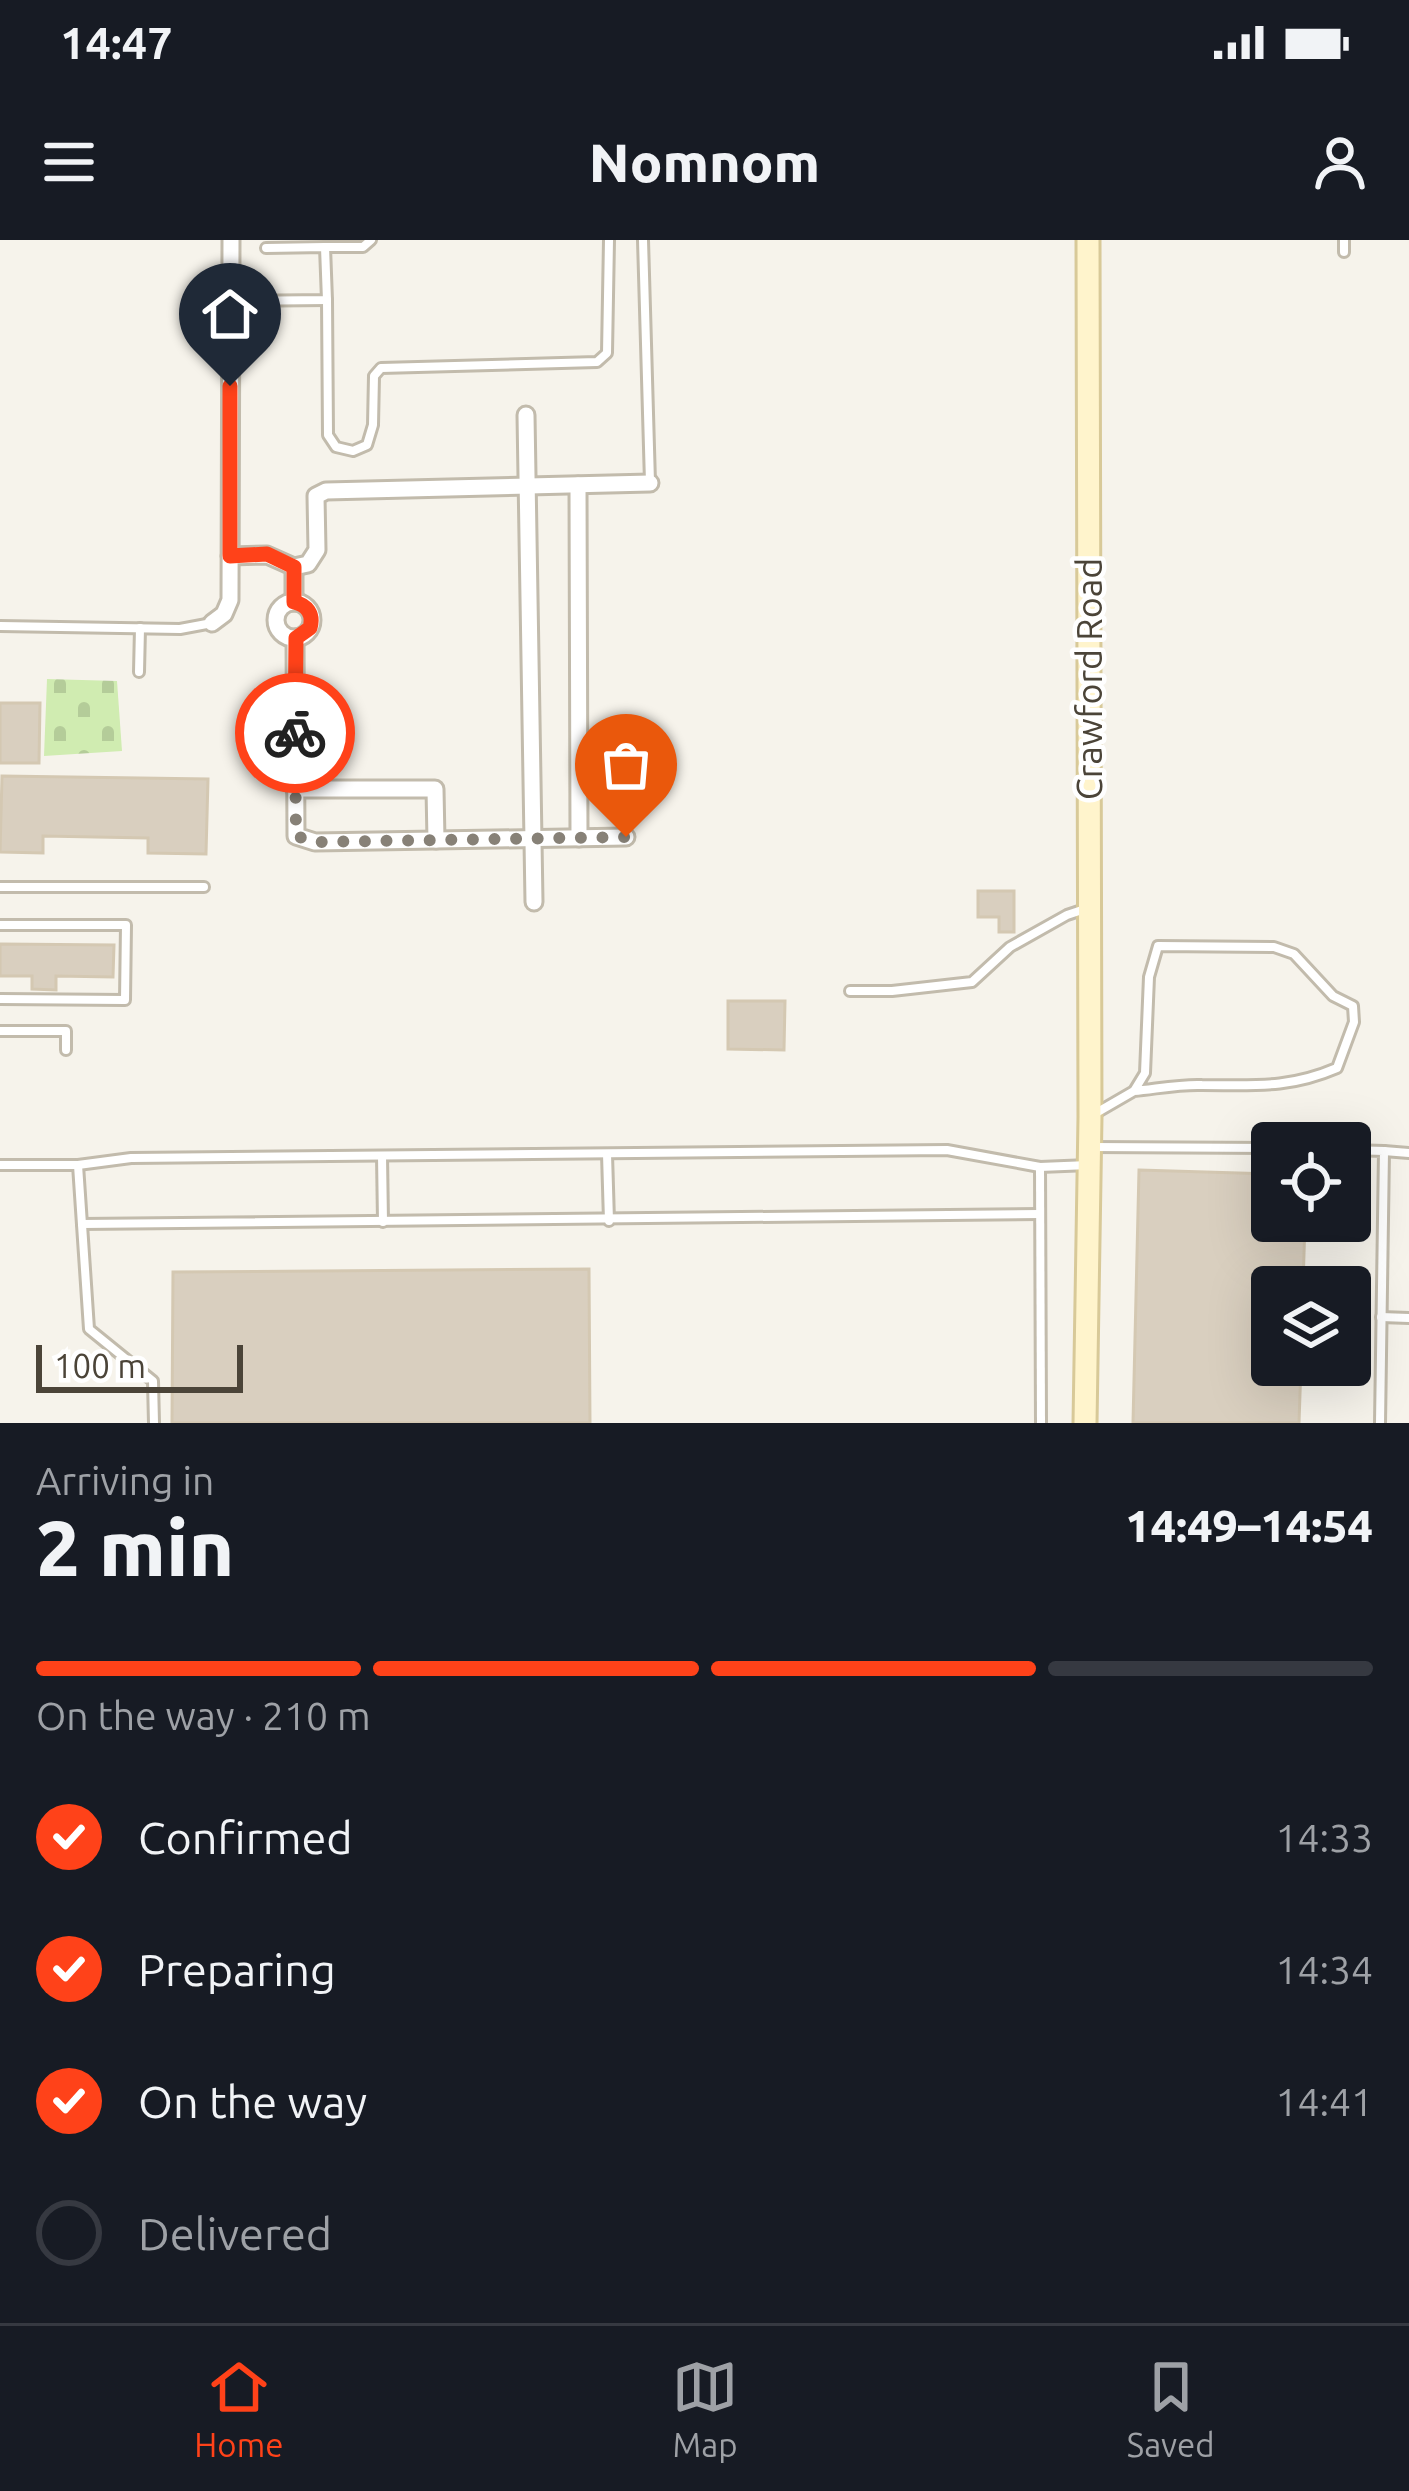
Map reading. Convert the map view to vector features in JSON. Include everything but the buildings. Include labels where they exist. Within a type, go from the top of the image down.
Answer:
[{"type":"street","points":[[212,623],[224,614],[230,600],[231,240]]},
{"type":"street","name":"Crawford Road","points":[[1085,1423],[1090,1117],[1088,240]]},
{"type":"street","points":[[526,415],[534,902]]},
{"type":"street","points":[[230,556],[267,554],[294,567],[308,564],[317,550],[316,496],[326,491],[650,483]]},
{"type":"street","points":[[578,485],[579,838]]},
{"type":"street","points":[[294,567],[294,602]]},
{"type":"street","points":[[294,602],[305,606],[311,616],[310,628],[296,638],[284,635],[276,621],[283,606],[294,602]]},
{"type":"street","points":[[296,638],[296,836],[316,842],[626,837]]},
{"type":"street","points":[[295,789],[435,789],[436,840]]},
{"type":"lane","points":[[266,248],[363,247],[371,240]]},
{"type":"lane","points":[[326,248],[328,435],[336,448],[352,451],[367,445],[373,425],[374,376],[381,368],[596,362],[608,353],[609,240]]},
{"type":"lane","points":[[643,240],[650,483]]},
{"type":"lane","points":[[1344,252],[1345,240]]},
{"type":"lane","points":[[230,301],[327,300]]},
{"type":"lane","points":[[0,626],[197,628],[212,623]]},
{"type":"lane","points":[[139,672],[140,628]]},
{"type":"lane","points":[[0,887],[204,887]]},
{"type":"lane","points":[[850,991],[971,982],[1010,947],[1090,907]]},
{"type":"lane","points":[[0,925],[126,925],[124,1000],[0,999]]},
{"type":"lane","points":[[1090,1117],[1134,1091],[1197,1084],[1304,1083],[1337,1068],[1354,1022],[1353,1006],[1333,996],[1294,954],[1274,947],[1158,946],[1149,977],[1145,1073],[1134,1091]]},
{"type":"lane","points":[[0,1031],[66,1030],[67,1051]]},
{"type":"lane","points":[[0,1165],[130,1159],[947,1150],[1040,1167],[1089,1156],[1251,1149]]},
{"type":"lane","points":[[1371,1151],[1409,1153]]},
{"type":"lane","points":[[1380,1423],[1384,1151]]},
{"type":"lane","points":[[608,1154],[609,1221]]},
{"type":"lane","points":[[382,1156],[383,1222]]},
{"type":"lane","points":[[78,1165],[89,1329],[153,1381],[154,1423]]},
{"type":"lane","points":[[1040,1167],[1041,1423]]},
{"type":"lane","points":[[82,1224],[1039,1214]]},
{"type":"lane","points":[[1381,1317],[1409,1318]]},
{"type":"green space","points":[[47,679],[117,681],[122,751],[44,756]]},
{"type":"way so far","points":[[295,733],[296,836],[316,842],[626,837]]},
{"type":"route","points":[[230,386],[230,556],[267,554],[294,567],[294,602],[305,606],[311,616],[310,628],[296,638],[295,733]]}]
